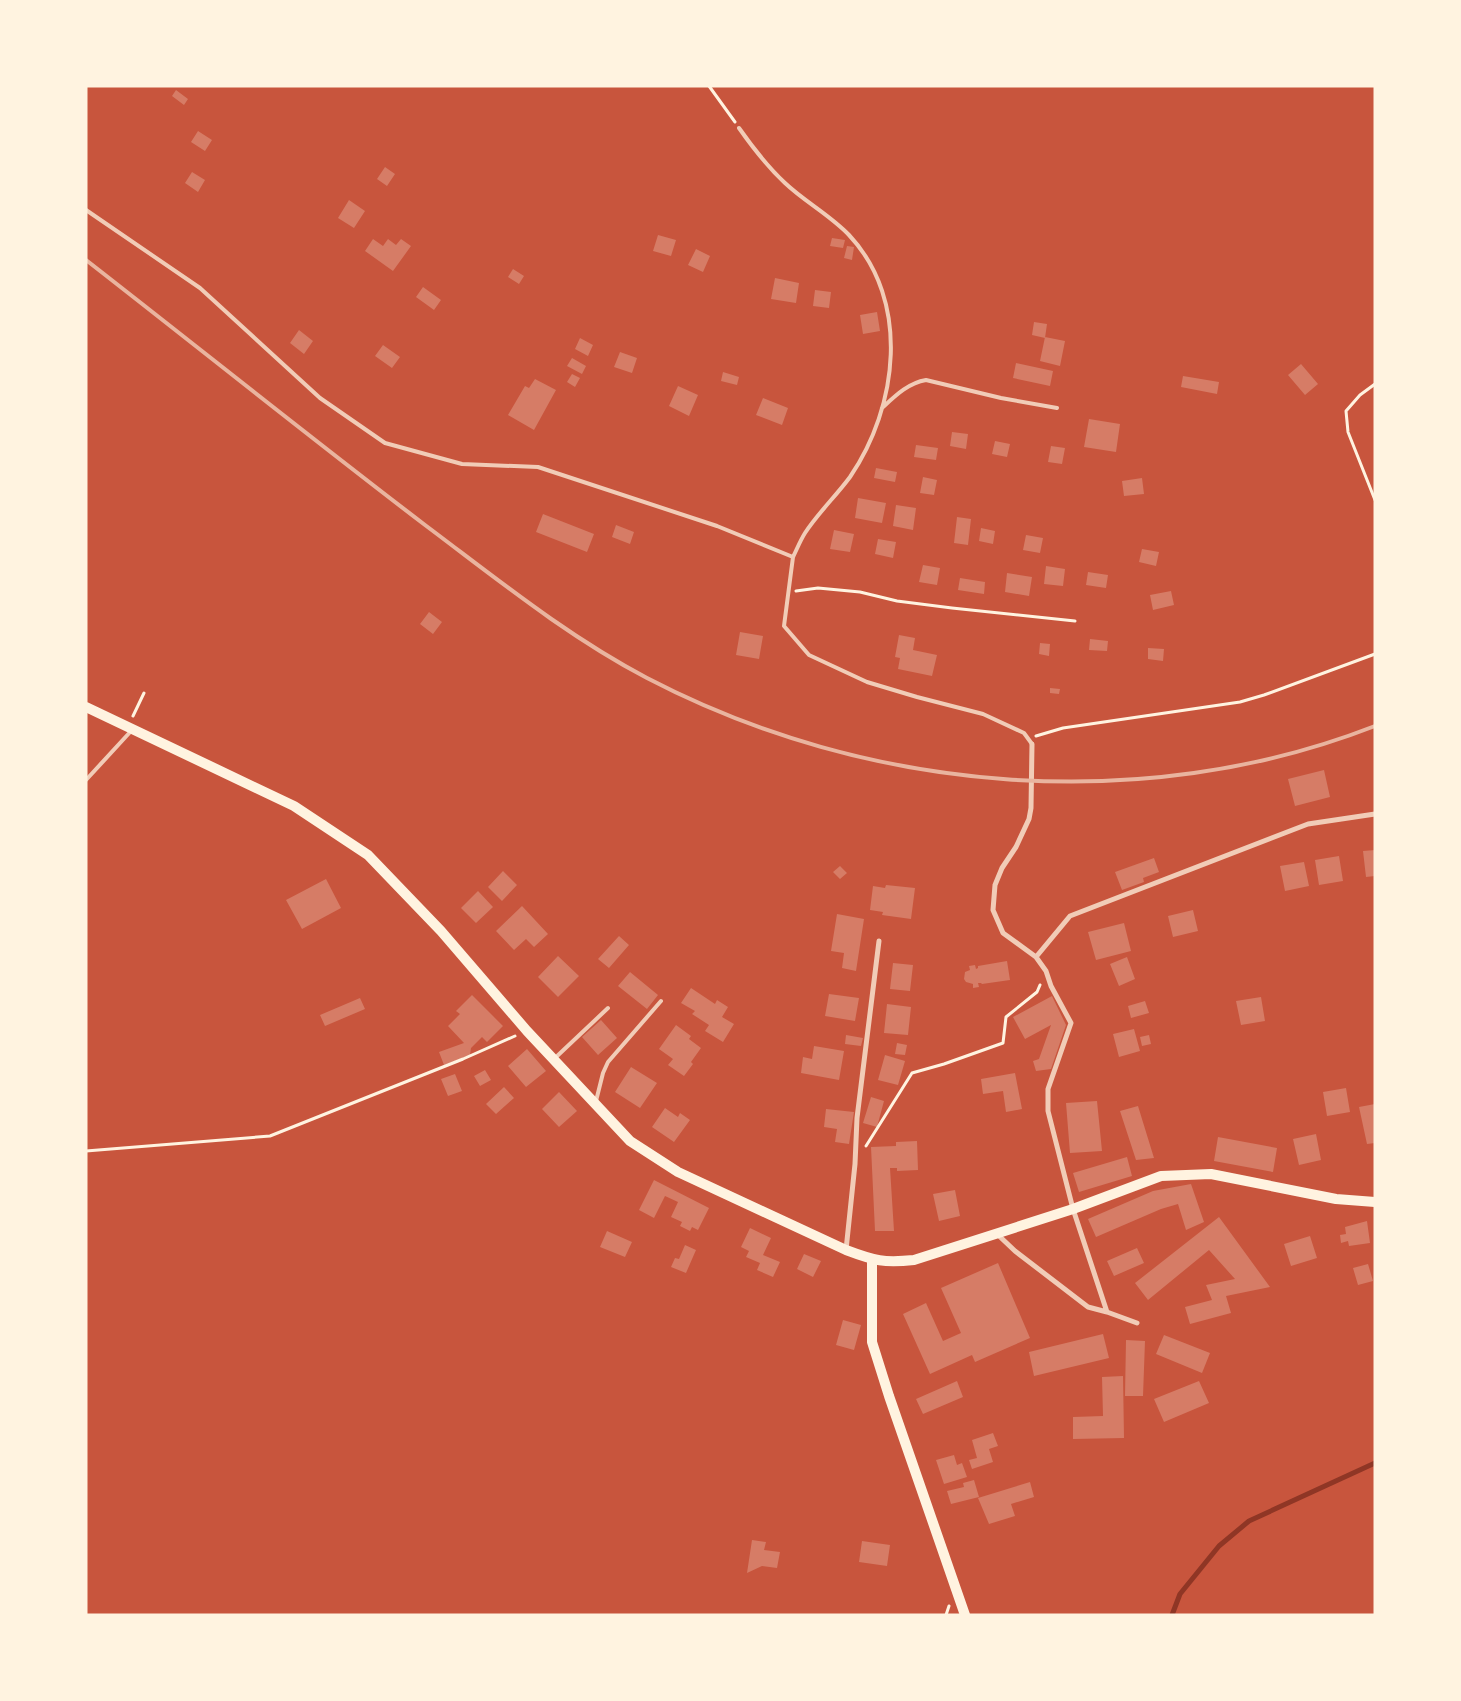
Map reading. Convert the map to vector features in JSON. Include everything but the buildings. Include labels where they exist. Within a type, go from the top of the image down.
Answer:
[{"type":"main road","points":[[86,707],[294,806],[368,855],[441,931],[527,1031],[630,1140],[678,1172],[846,1250],[872,1260],[890,1262],[914,1260],[1073,1209],[1161,1176],[1211,1174],[1336,1199],[1375,1202]]},
{"type":"main road","points":[[872,1260],[872,1342],[964,1615]]},
{"type":"street","points":[[1030,742],[1032,808],[1027,825],[1002,868],[995,885],[993,910],[1003,933],[1036,957],[1046,971],[1051,986],[1071,1023],[1048,1089],[1048,1111],[1073,1209],[1107,1312]]},
{"type":"street","points":[[1036,957],[1070,916],[1308,824],[1375,814]]},
{"type":"street","points":[[846,1250],[855,1164],[857,1118],[879,941]]},
{"type":"street","points":[[996,1233],[1015,1251],[1088,1307],[1137,1323]]},
{"type":"lane","points":[[739,128],[758,156],[785,184],[848,234],[866,254],[882,286],[890,323],[891,352],[887,392],[870,443],[850,477],[805,533],[793,557],[784,626],[809,655],[867,682],[983,714],[1024,733],[1030,742]]},
{"type":"lane","points":[[86,210],[200,288],[320,398],[385,442],[462,464],[538,466],[717,526],[793,557]]},
{"type":"lane","points":[[882,408],[907,387],[926,380],[1001,398],[1056,408]]},
{"type":"lane","points":[[86,780],[130,729]]},
{"type":"lane","points":[[596,1104],[603,1073],[608,1062],[661,1001]]},
{"type":"lane","points":[[554,1059],[608,1008]]},
{"type":"path","points":[[709,86],[739,128]]},
{"type":"path","points":[[1375,384],[1360,395],[1346,411],[1348,432],[1375,500]]},
{"type":"path","points":[[788,592],[818,588],[851,591],[897,601],[1075,621]]},
{"type":"path","points":[[1030,742],[1034,736],[1063,728],[1240,702],[1375,654]]},
{"type":"path","points":[[130,729],[144,693]]},
{"type":"path","points":[[855,1164],[912,1073],[1003,1043],[1006,1017],[1037,992],[1046,971]]},
{"type":"path","points":[[86,1150],[270,1136],[527,1031]]},
{"type":"waterway","points":[[1172,1615],[1180,1594],[1219,1546],[1249,1521],[1375,1463]]},
{"type":"railway","points":[[86,260],[382,492],[533,606],[617,662],[732,717],[821,747],[913,768],[1006,779],[1100,781],[1194,773],[1286,755],[1375,726]]}]
